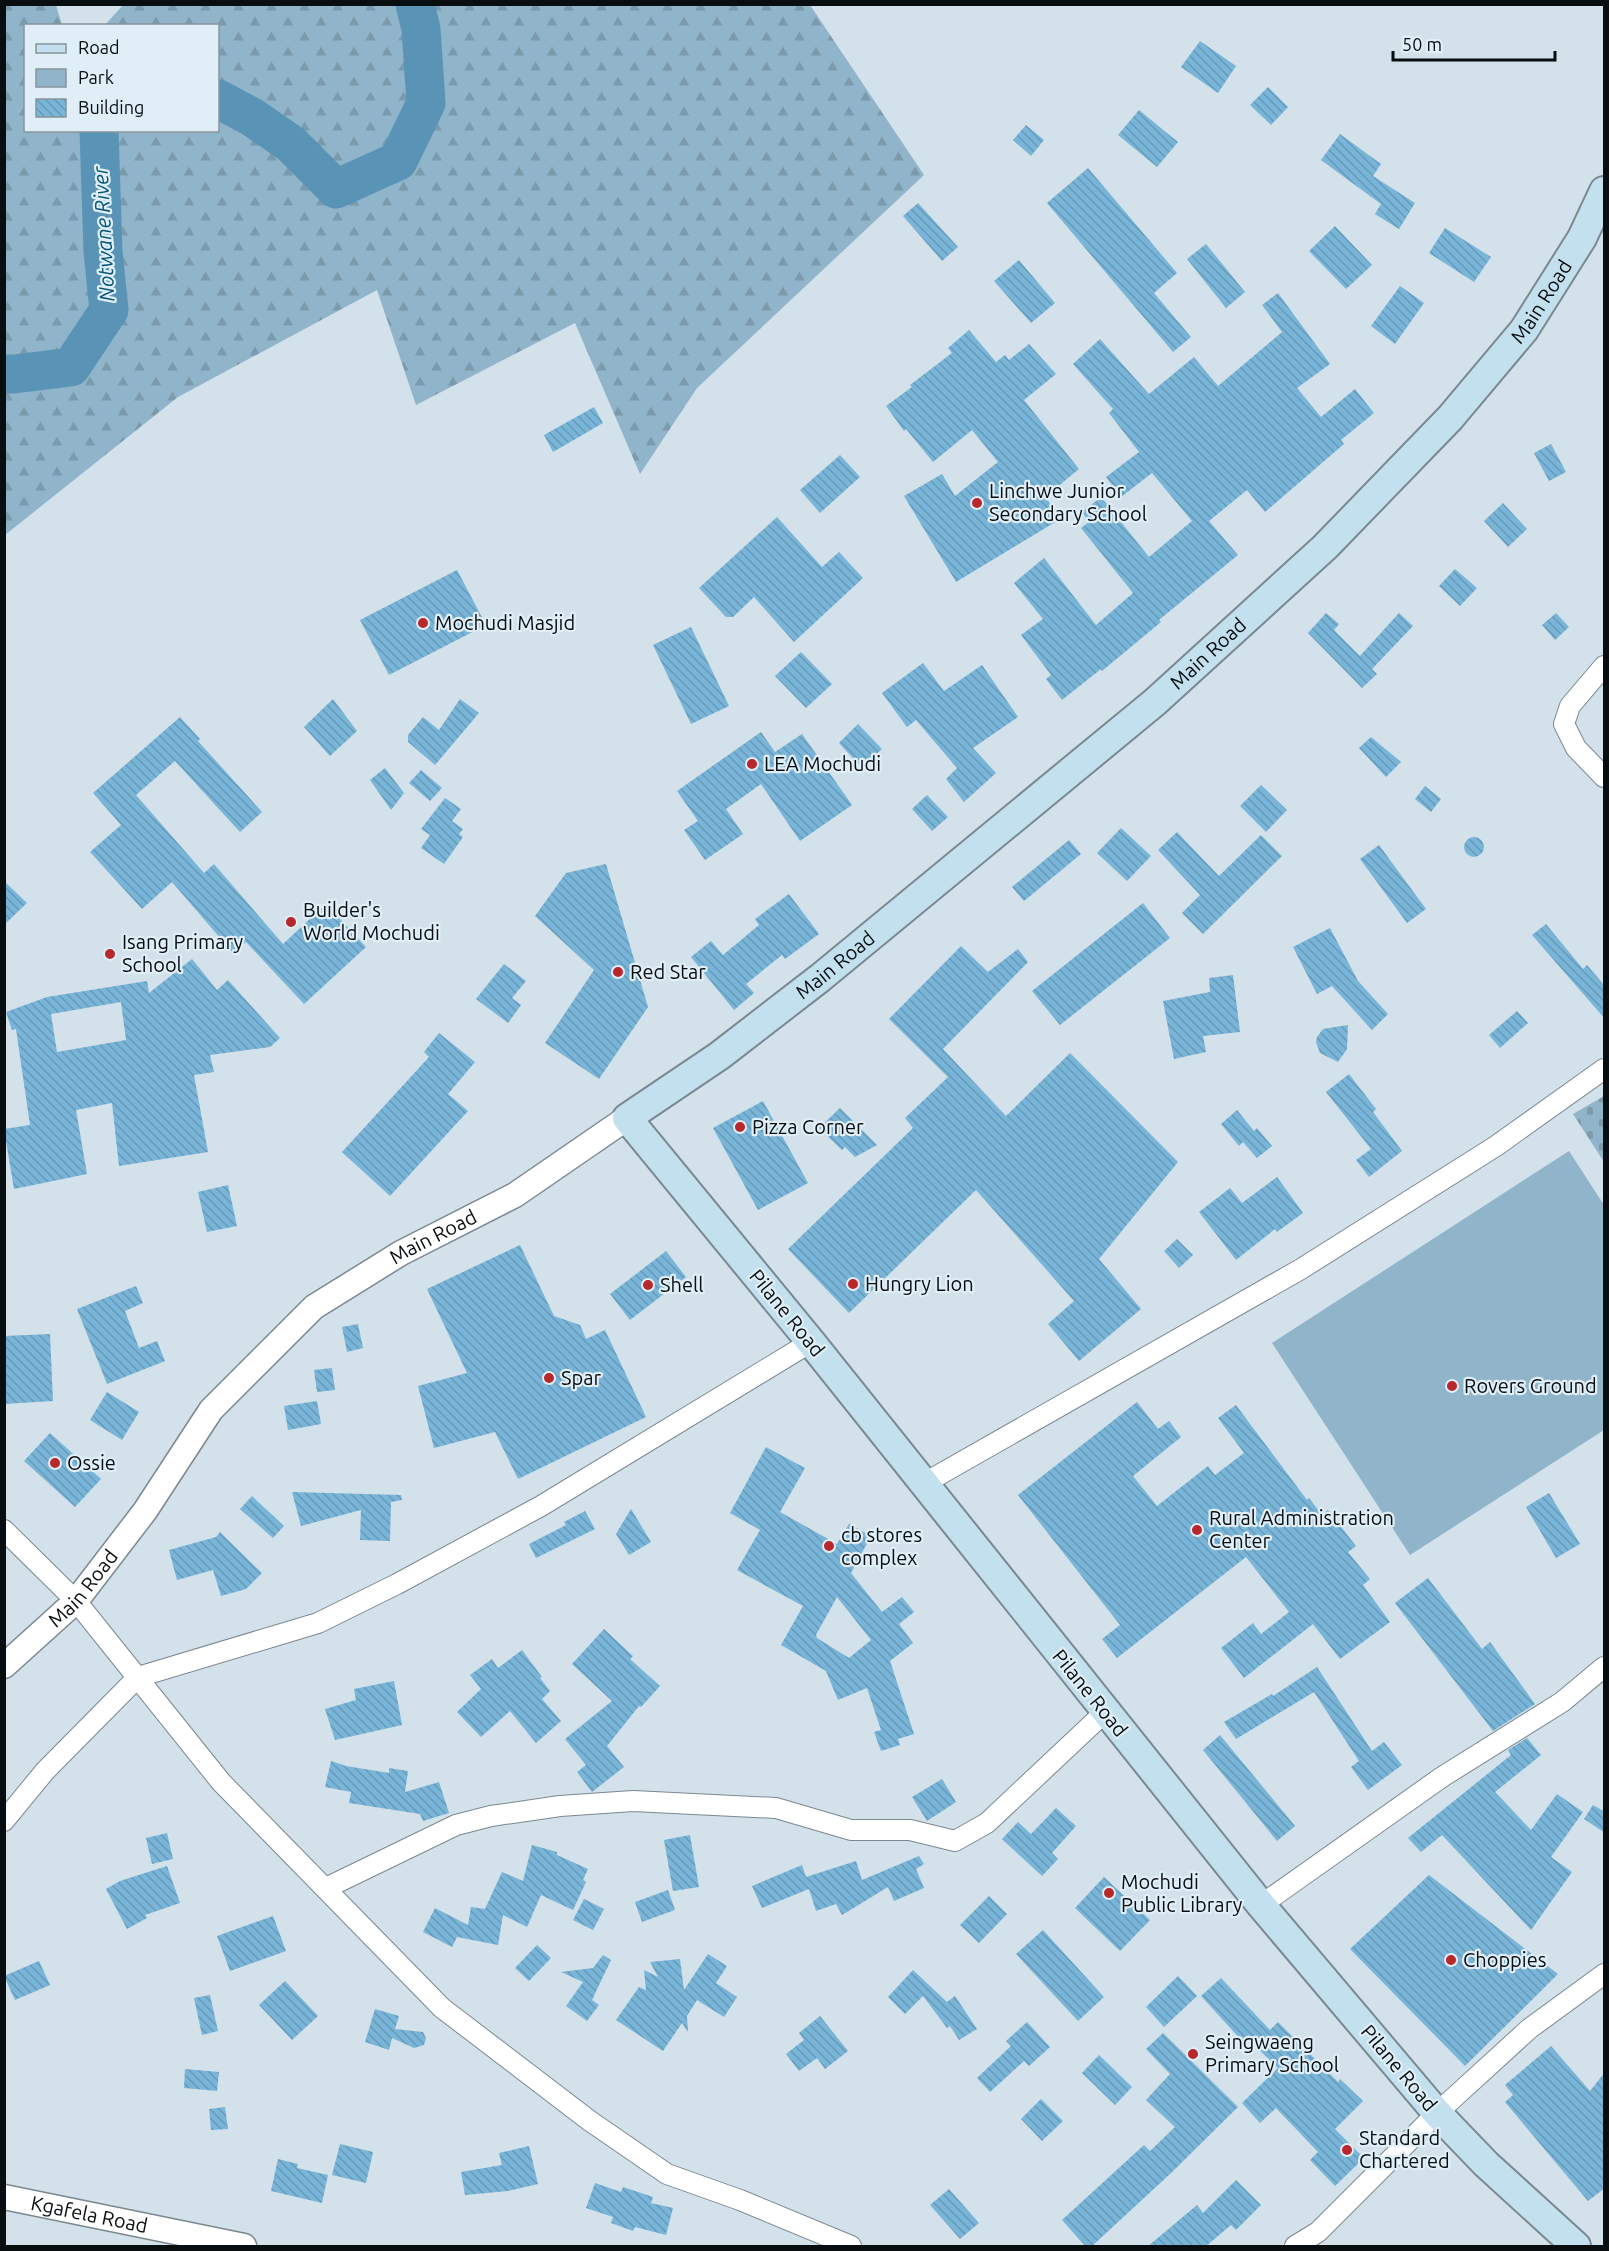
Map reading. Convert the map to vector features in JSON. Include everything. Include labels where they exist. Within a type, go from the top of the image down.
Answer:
[{"type":"main road","name":"Main Road","points":[[627,1118],[718,1056],[820,978],[1155,702],[1325,547],[1450,418],[1524,330],[1582,238],[1605,191]]},
{"type":"main road","name":"Pilane Road","points":[[627,1118],[811,1342],[1261,1905],[1437,2113],[1486,2164],[1576,2247]]},
{"type":"street","points":[[1605,666],[1570,706],[1564,724],[1576,748],[1605,777]]},
{"type":"street","points":[[923,1484],[1301,1269],[1496,1146],[1605,1069]]},
{"type":"street","name":"Main Road","points":[[4,1666],[76,1601],[145,1511],[211,1410],[314,1307],[402,1253],[515,1195],[627,1118]]},
{"type":"street","points":[[4,1821],[45,1772],[138,1677],[318,1623],[358,1604],[541,1506],[811,1342]]},
{"type":"street","points":[[4,1530],[76,1601],[221,1782],[442,2008],[590,2121],[667,2174],[740,2200],[851,2247]]},
{"type":"street","points":[[1261,1905],[1442,1777],[1562,1702],[1605,1667]]},
{"type":"street","points":[[326,1888],[456,1825],[491,1816],[560,1806],[633,1801],[776,1808],[851,1830],[910,1830],[955,1841],[987,1823],[1105,1712]]},
{"type":"street","points":[[1295,2247],[1318,2232],[1437,2113],[1529,2029],[1605,1974]]},
{"type":"street","name":"Kgafela Road","points":[[4,2198],[244,2247]]},
{"type":"green space","points":[[5,4],[56,5],[62,24],[24,24],[24,132],[219,132],[219,24],[106,24],[123,5],[810,5],[924,175],[697,388],[640,474],[575,323],[416,405],[377,290],[178,397],[5,535]]},
{"type":"green space","points":[[1604,1096],[1604,1162],[1573,1114]]},
{"type":"green space","name":"Rovers Ground","points":[[1569,1151],[1604,1205],[1604,1430],[1410,1555],[1272,1343]]},
{"type":"building","points":[[1200,41],[1236,66],[1218,93],[1181,67]]},
{"type":"building","points":[[1268,87],[1288,107],[1271,125],[1250,105]]},
{"type":"building","points":[[1139,110],[1178,142],[1157,167],[1118,135]]},
{"type":"building","points":[[1026,125],[1044,140],[1031,156],[1013,140]]},
{"type":"building","points":[[1340,134],[1381,164],[1373,176],[1415,203],[1399,229],[1375,214],[1381,204],[1321,160]]},
{"type":"building","points":[[1088,168],[1177,273],[1154,293],[1191,337],[1173,352],[1047,203]]},
{"type":"building","points":[[918,203],[958,247],[942,261],[903,216]]},
{"type":"building","points":[[1335,226],[1372,265],[1346,289],[1309,251]]},
{"type":"building","points":[[1445,228],[1491,257],[1474,282],[1429,253]]},
{"type":"building","points":[[1206,244],[1245,292],[1226,308],[1187,259]]},
{"type":"building","points":[[1019,260],[1055,303],[1031,323],[994,281]]},
{"type":"building","points":[[1400,286],[1424,303],[1395,344],[1371,326]]},
{"type":"building","points":[[1278,293],[1330,364],[1297,388],[1321,417],[1355,389],[1374,413],[1341,440],[1344,444],[1265,512],[1247,490],[1209,521],[1238,555],[1159,620],[1161,622],[1102,671],[1101,669],[1062,700],[1046,679],[1051,675],[1021,635],[1043,619],[1014,583],[1044,558],[1096,625],[1133,593],[1081,528],[1089,522],[1082,512],[1101,497],[1149,557],[1192,521],[1152,473],[1121,497],[1106,477],[1139,452],[1109,413],[1113,409],[1073,364],[1100,339],[1149,394],[1194,357],[1218,386],[1282,332],[1262,305]]},
{"type":"building","points":[[969,330],[996,362],[1005,355],[1009,360],[1029,344],[1056,374],[1024,400],[1079,469],[1045,497],[1062,518],[956,582],[904,496],[942,474],[955,496],[998,462],[972,430],[933,462],[906,429],[904,431],[886,406],[952,353],[948,348]]},
{"type":"building","points":[[594,407],[603,423],[553,452],[544,435]]},
{"type":"building","points":[[1551,444],[1566,472],[1549,481],[1534,453]]},
{"type":"building","points":[[840,455],[860,477],[820,513],[800,490]]},
{"type":"building","points":[[1503,503],[1527,529],[1508,547],[1484,521]]},
{"type":"building","points":[[777,517],[822,567],[839,552],[863,578],[794,642],[754,597],[733,617],[726,617],[699,588]]},
{"type":"building","points":[[1455,569],[1477,588],[1460,606],[1439,586]]},
{"type":"building","name":"Mochudi Masjid","points":[[457,570],[486,625],[389,675],[360,620]]},
{"type":"building","points":[[1326,613],[1339,624],[1334,630],[1360,656],[1399,613],[1413,626],[1372,669],[1377,674],[1362,688],[1308,633]]},
{"type":"building","points":[[1556,613],[1569,627],[1555,640],[1542,625]]},
{"type":"building","points":[[691,627],[729,706],[691,724],[653,645]]},
{"type":"building","points":[[801,652],[832,684],[806,708],[775,676]]},
{"type":"building","points":[[923,663],[944,691],[982,665],[1018,717],[973,748],[996,773],[964,802],[946,779],[957,768],[916,720],[907,727],[882,693]]},
{"type":"building","points":[[333,699],[357,731],[330,756],[304,727]]},
{"type":"building","points":[[460,699],[479,713],[435,765],[408,742],[408,735],[423,717],[439,730]]},
{"type":"building","points":[[180,717],[200,739],[198,741],[262,812],[240,832],[175,761],[136,795],[204,873],[214,864],[283,944],[326,904],[366,947],[304,1004],[246,942],[233,953],[172,882],[142,909],[90,852],[121,825],[93,793]]},
{"type":"building","points":[[858,724],[882,749],[862,768],[839,743]]},
{"type":"building","points":[[761,732],[775,752],[802,734],[852,805],[800,841],[761,784],[726,809],[743,834],[705,860],[684,830],[698,821],[677,791]]},
{"type":"building","points":[[1371,737],[1401,762],[1386,777],[1359,748]]},
{"type":"building","points":[[385,768],[404,793],[391,810],[370,780]]},
{"type":"building","points":[[421,770],[442,788],[430,801],[409,783]]},
{"type":"building","points":[[1261,785],[1287,810],[1266,832],[1240,806]]},
{"type":"building","points":[[1425,786],[1441,799],[1431,812],[1415,799]]},
{"type":"building","points":[[927,795],[948,817],[932,831],[912,809]]},
{"type":"building","points":[[445,798],[461,809],[452,821],[463,829],[459,834],[463,837],[444,864],[421,848],[430,835],[421,829]]},
{"type":"building","points":[[1121,828],[1151,856],[1127,881],[1097,853]]},
{"type":"building","points":[[1177,832],[1219,876],[1261,835],[1282,856],[1203,934],[1182,913],[1200,895],[1158,850]]},
{"type":"building","points":[[1474,837],[1481,840],[1484,847],[1481,854],[1474,857],[1467,854],[1464,847],[1467,840]]},
{"type":"building","points":[[1069,840],[1081,854],[1024,901],[1012,887]]},
{"type":"building","points":[[1379,845],[1426,909],[1407,923],[1360,859]]},
{"type":"building","points":[[606,864],[648,1007],[599,1079],[545,1043],[594,970],[535,916],[566,873]]},
{"type":"building","points":[[4,881],[27,903],[4,925]]},
{"type":"building","points":[[789,894],[819,934],[785,959],[782,955],[746,984],[754,993],[734,1010],[691,957],[711,941],[723,955],[759,925],[755,919]]},
{"type":"building","points":[[1143,903],[1170,938],[1060,1025],[1032,991]]},
{"type":"building","points":[[1546,924],[1583,969],[1587,965],[1605,986],[1605,1019],[1532,935]]},
{"type":"building","points":[[1330,928],[1358,981],[1388,1014],[1372,1030],[1332,986],[1317,994],[1293,947]]},
{"type":"building","points":[[961,946],[988,972],[1018,949],[1028,962],[943,1049],[1006,1116],[1070,1053],[1178,1162],[1099,1259],[1141,1309],[1079,1361],[1048,1324],[1074,1301],[976,1190],[849,1313],[788,1249],[913,1128],[905,1118],[948,1077],[889,1019]]},
{"type":"building","points":[[192,959],[217,990],[228,980],[280,1038],[270,1047],[210,1055],[214,1072],[194,1075],[208,1152],[119,1166],[112,1103],[76,1110],[87,1174],[14,1189],[4,1129],[30,1125],[16,1029],[12,1030],[6,1012],[47,997],[147,981],[149,993]],"holes":[[[121,1002],[126,1040],[57,1052],[51,1014]]]},
{"type":"building","points":[[504,964],[526,981],[512,998],[521,1005],[508,1023],[476,999]]},
{"type":"building","points":[[1233,975],[1240,1032],[1203,1036],[1206,1052],[1174,1059],[1163,1001],[1210,992],[1209,978]]},
{"type":"building","points":[[1517,1011],[1528,1023],[1500,1048],[1489,1035]]},
{"type":"building","points":[[1348,1025],[1347,1049],[1338,1062],[1320,1053],[1316,1042],[1323,1029]]},
{"type":"building","points":[[439,1033],[475,1062],[448,1094],[468,1111],[390,1196],[342,1152],[429,1057],[424,1052]]},
{"type":"building","points":[[1349,1074],[1376,1109],[1373,1112],[1402,1151],[1369,1177],[1356,1160],[1371,1149],[1326,1092]]},
{"type":"building","points":[[763,1101],[808,1183],[758,1210],[713,1128]]},
{"type":"building","points":[[840,1108],[877,1145],[855,1157],[845,1147],[842,1150],[819,1128]]},
{"type":"building","points":[[1237,1110],[1254,1131],[1257,1128],[1272,1146],[1257,1158],[1243,1142],[1239,1146],[1221,1124]]},
{"type":"building","points":[[1277,1177],[1303,1213],[1277,1232],[1275,1229],[1236,1260],[1199,1212],[1230,1188],[1242,1203]]},
{"type":"building","points":[[228,1185],[237,1226],[207,1232],[198,1192]]},
{"type":"building","points":[[1177,1239],[1193,1255],[1179,1268],[1164,1251]]},
{"type":"building","name":"Spar","points":[[520,1245],[554,1316],[580,1325],[586,1339],[605,1330],[646,1417],[518,1479],[495,1432],[434,1448],[418,1386],[467,1373],[427,1289]]},
{"type":"building","name":"Shell","points":[[666,1251],[686,1277],[630,1320],[610,1294]]},
{"type":"building","points":[[136,1286],[143,1303],[125,1311],[139,1348],[157,1341],[165,1361],[107,1384],[77,1309]]},
{"type":"building","points":[[358,1324],[363,1348],[347,1352],[342,1327]]},
{"type":"building","points":[[50,1334],[53,1401],[4,1404],[4,1336]]},
{"type":"building","points":[[332,1368],[335,1390],[317,1392],[314,1370]]},
{"type":"building","points":[[107,1392],[139,1412],[122,1440],[90,1420]]},
{"type":"building","points":[[317,1401],[321,1424],[288,1430],[284,1406]]},
{"type":"building","points":[[1137,1402],[1158,1429],[1169,1421],[1181,1437],[1133,1476],[1157,1506],[1208,1466],[1215,1475],[1244,1453],[1218,1418],[1236,1405],[1307,1500],[1309,1498],[1322,1515],[1328,1510],[1356,1546],[1348,1552],[1370,1579],[1363,1585],[1390,1622],[1340,1659],[1313,1624],[1244,1678],[1221,1648],[1253,1623],[1261,1634],[1289,1612],[1246,1557],[1117,1658],[1102,1639],[1120,1625],[1018,1495]]},
{"type":"building","points":[[50,1433],[101,1479],[75,1507],[24,1461]]},
{"type":"building","points":[[766,1447],[805,1468],[780,1512],[837,1544],[849,1524],[871,1536],[851,1573],[882,1612],[902,1597],[914,1612],[899,1624],[913,1643],[890,1661],[914,1734],[898,1739],[900,1745],[881,1751],[874,1732],[881,1730],[867,1688],[838,1700],[826,1671],[781,1645],[803,1606],[737,1570],[760,1530],[730,1513]],"holes":[[[837,1597],[871,1640],[849,1658],[817,1638],[816,1635]]]},
{"type":"building","points":[[292,1492],[401,1495],[402,1500],[391,1502],[390,1541],[360,1540],[361,1510],[301,1526]]},
{"type":"building","points":[[1549,1493],[1580,1544],[1556,1558],[1526,1507]]},
{"type":"building","points":[[252,1496],[284,1526],[273,1538],[240,1509]]},
{"type":"building","points":[[631,1509],[651,1542],[629,1555],[616,1534]]},
{"type":"building","points":[[585,1511],[595,1529],[536,1558],[529,1544],[566,1525],[564,1522]]},
{"type":"building","points":[[220,1532],[262,1573],[246,1589],[221,1596],[213,1570],[177,1580],[169,1550],[216,1537]]},
{"type":"building","points":[[1428,1578],[1482,1649],[1490,1642],[1535,1704],[1493,1731],[1395,1603]]},
{"type":"building","points":[[604,1629],[633,1656],[630,1659],[660,1686],[641,1707],[639,1706],[607,1746],[624,1767],[592,1792],[577,1772],[586,1765],[565,1739],[612,1701],[572,1664]]},
{"type":"building","points":[[522,1650],[550,1691],[542,1699],[561,1721],[536,1743],[510,1711],[481,1737],[457,1712],[481,1689],[470,1675],[492,1659],[498,1668]]},
{"type":"building","points":[[1317,1667],[1372,1751],[1384,1742],[1402,1765],[1368,1790],[1351,1767],[1359,1761],[1314,1692],[1236,1739],[1224,1722],[1272,1694],[1273,1696]]},
{"type":"building","points":[[394,1681],[402,1725],[335,1740],[325,1709],[356,1700],[354,1689]]},
{"type":"building","points":[[1220,1735],[1295,1826],[1277,1841],[1203,1750]]},
{"type":"building","points":[[1527,1738],[1541,1755],[1495,1792],[1531,1830],[1557,1794],[1583,1812],[1551,1857],[1572,1872],[1531,1930],[1442,1835],[1421,1852],[1408,1838],[1511,1755],[1508,1750]]},
{"type":"building","points":[[331,1761],[346,1766],[389,1773],[389,1768],[408,1771],[405,1792],[439,1782],[449,1813],[423,1821],[420,1814],[349,1803],[351,1792],[325,1787]]},
{"type":"building","points":[[942,1779],[956,1802],[927,1821],[912,1797]]},
{"type":"building","points":[[1593,1805],[1605,1812],[1605,1833],[1584,1819]]},
{"type":"building","points":[[1056,1808],[1076,1826],[1052,1853],[1058,1859],[1042,1876],[1002,1839],[1018,1822],[1031,1834]]},
{"type":"building","points":[[167,1833],[173,1859],[152,1864],[146,1838]]},
{"type":"building","points":[[690,1835],[699,1887],[673,1891],[664,1840]]},
{"type":"building","points":[[532,1845],[557,1852],[557,1855],[588,1869],[583,1880],[586,1882],[573,1910],[541,1895],[527,1927],[503,1915],[498,1945],[457,1937],[452,1947],[423,1932],[435,1908],[468,1925],[471,1907],[485,1909],[502,1872],[523,1881]]},
{"type":"building","points":[[919,1856],[924,1864],[916,1869],[924,1888],[894,1901],[888,1887],[842,1915],[836,1904],[816,1911],[809,1889],[762,1908],[752,1886],[802,1865],[806,1877],[856,1861],[862,1880]]},
{"type":"building","points":[[167,1866],[180,1903],[145,1915],[147,1918],[127,1929],[106,1889],[120,1881]]},
{"type":"building","points":[[1429,1875],[1558,1974],[1465,2066],[1350,1949]]},
{"type":"building","points":[[1104,1877],[1150,1920],[1120,1951],[1075,1908]]},
{"type":"building","points":[[668,1890],[675,1910],[642,1922],[635,1902]]},
{"type":"building","points":[[989,1896],[1007,1914],[979,1943],[960,1925]]},
{"type":"building","points":[[584,1899],[604,1909],[593,1930],[573,1920]]},
{"type":"building","points":[[273,1916],[286,1951],[230,1971],[217,1936]]},
{"type":"building","points":[[1043,1930],[1104,1997],[1078,2021],[1016,1954]]},
{"type":"building","points":[[537,1945],[551,1958],[529,1981],[515,1968]]},
{"type":"building","points":[[708,1954],[727,1966],[716,1983],[737,1997],[724,2017],[697,2000],[687,2016],[688,2032],[682,2023],[663,2051],[616,2020],[639,1987],[646,1990],[644,1970],[658,1977],[650,1962],[680,1959],[684,1990]]},
{"type":"building","points":[[603,1955],[611,1960],[592,2000],[599,2005],[587,2021],[566,2006],[583,1982],[561,1972],[593,1968]]},
{"type":"building","points":[[39,1961],[50,1985],[15,2000],[4,1976]]},
{"type":"building","points":[[913,1970],[947,2002],[955,1996],[977,2029],[959,2040],[950,2026],[947,2028],[923,1996],[905,2014],[888,1997]]},
{"type":"building","points":[[1178,1976],[1197,1996],[1164,2027],[1146,2007]]},
{"type":"building","points":[[1221,1978],[1270,2030],[1278,2022],[1338,2082],[1340,2079],[1363,2101],[1335,2129],[1364,2158],[1335,2186],[1310,2160],[1318,2152],[1276,2108],[1260,2123],[1242,2103],[1278,2068],[1248,2039],[1244,2043],[1201,1996]]},
{"type":"building","points":[[285,1981],[318,2016],[292,2040],[259,2005]]},
{"type":"building","points":[[210,1995],[218,2031],[202,2035],[194,1998]]},
{"type":"building","points":[[375,2009],[399,2016],[395,2029],[423,2032],[426,2038],[424,2045],[414,2048],[392,2038],[389,2050],[365,2042]]},
{"type":"building","points":[[820,2016],[848,2051],[825,2069],[817,2058],[799,2071],[786,2054],[804,2040],[799,2033]]},
{"type":"building","points":[[1027,2022],[1050,2047],[1029,2066],[1024,2061],[990,2092],[977,2078],[1011,2046],[1006,2041]]},
{"type":"building","points":[[1163,2033],[1238,2107],[1091,2247],[1086,2247],[1062,2220],[1144,2145],[1150,2151],[1175,2127],[1146,2100],[1170,2074],[1146,2049]]},
{"type":"building","points":[[1551,2046],[1590,2091],[1605,2072],[1605,2188],[1588,2201],[1505,2102],[1513,2095],[1505,2085]]},
{"type":"building","points":[[1099,2055],[1132,2087],[1115,2105],[1082,2073]]},
{"type":"building","points":[[185,2069],[219,2072],[217,2091],[184,2088]]},
{"type":"building","points":[[1041,2099],[1063,2121],[1042,2141],[1021,2119]]},
{"type":"building","points":[[225,2107],[228,2129],[211,2130],[209,2109]]},
{"type":"building","points":[[340,2144],[373,2152],[366,2183],[332,2175]]},
{"type":"building","points":[[529,2146],[538,2184],[508,2191],[465,2195],[461,2172],[502,2165],[499,2153]]},
{"type":"building","points":[[278,2159],[298,2164],[297,2168],[328,2175],[322,2203],[271,2191]]},
{"type":"building","points":[[1236,2180],[1261,2205],[1236,2230],[1231,2225],[1205,2247],[1147,2247],[1197,2205],[1203,2213]]},
{"type":"building","points":[[595,2183],[621,2192],[623,2187],[653,2197],[651,2203],[673,2208],[666,2235],[635,2227],[633,2231],[611,2223],[613,2217],[586,2208]]},
{"type":"building","points":[[949,2189],[979,2223],[960,2239],[930,2205]]},
{"type":"waterway","name":"Notwane River","points":[[219,100],[252,117],[291,144],[336,189],[398,161],[426,103],[421,29],[415,4]]},
{"type":"waterway","name":"Notwane River","points":[[4,374],[71,367],[109,310],[103,252],[99,132]]},
{"type":"place","name":"Linchwe Junior Secondary School","points":[[977,503]]},
{"type":"place","name":"Mochudi Masjid","points":[[423,623]]},
{"type":"place","name":"LEA Mochudi","points":[[752,764]]},
{"type":"place","name":"Builder's World Mochudi","points":[[291,922]]},
{"type":"place","name":"Isang Primary School","points":[[110,954]]},
{"type":"place","name":"Red Star","points":[[618,972]]},
{"type":"place","name":"Pizza Corner","points":[[740,1127]]},
{"type":"place","name":"Hungry Lion","points":[[853,1284]]},
{"type":"place","name":"Shell","points":[[648,1285]]},
{"type":"place","name":"Spar","points":[[549,1378]]},
{"type":"place","name":"Rovers Ground","points":[[1452,1386]]},
{"type":"place","name":"Ossie","points":[[55,1463]]},
{"type":"place","name":"Rural Administration Center","points":[[1197,1530]]},
{"type":"place","name":"cb stores complex","points":[[829,1546]]},
{"type":"place","name":"Mochudi Public Library","points":[[1109,1893]]},
{"type":"place","name":"Choppies","points":[[1451,1960]]},
{"type":"place","name":"Seingwaeng Primary School","points":[[1193,2054]]},
{"type":"place","name":"Standard Chartered","points":[[1347,2150]]}]
